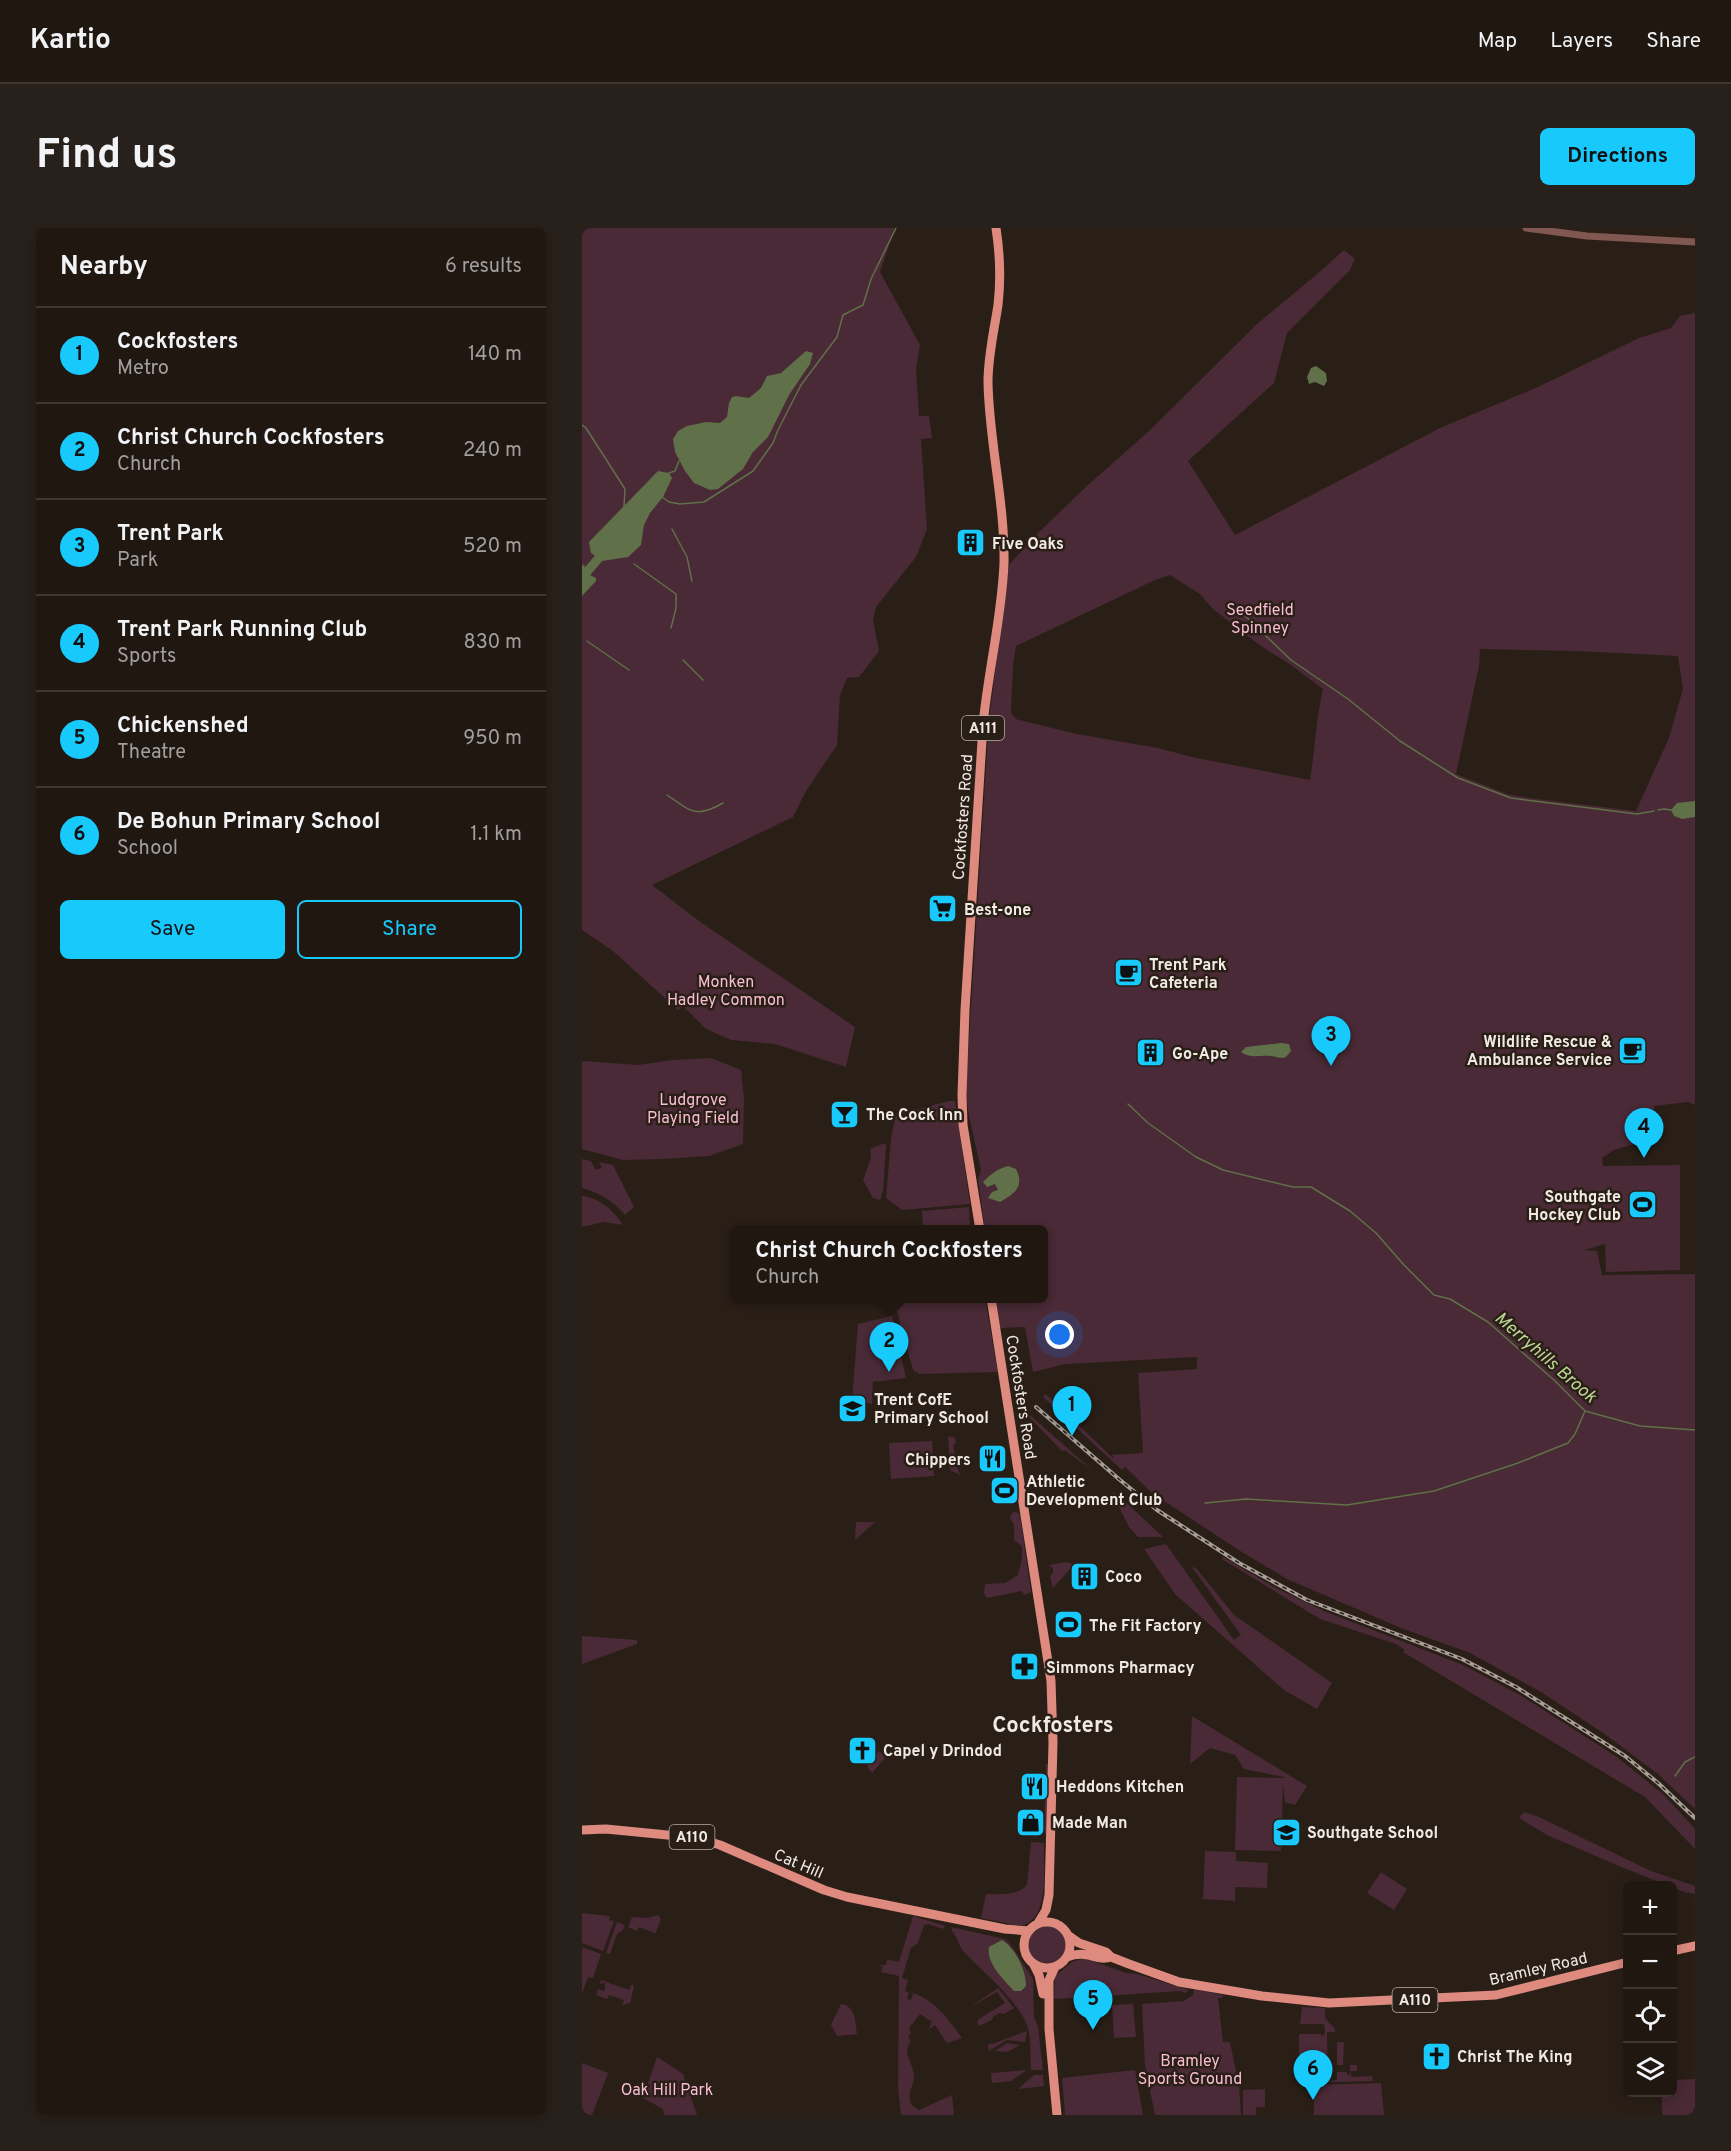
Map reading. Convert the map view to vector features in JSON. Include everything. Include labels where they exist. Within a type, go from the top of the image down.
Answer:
[{"type":"main road","name":"Cockfosters Road","points":[[979,1225],[963,1125],[962,1095],[965,1010],[983,725],[1004,563],[1003,522],[988,382],[990,348],[999,291],[996,228]]},
{"type":"main road","name":"Cockfosters Road","points":[[992,1303],[1021,1477],[1052,1687],[1053,1743],[1049,1894],[1046,1910],[1038,1923]]},
{"type":"main road","name":"Cat Hill","points":[[582,1830],[606,1829],[698,1838],[720,1845],[824,1890],[847,1897],[1005,1929],[1029,1930]]},
{"type":"main road","name":"Cockfosters Road","points":[[1049,1894],[1052,1909],[1060,1925]]},
{"type":"main road","points":[[1024,1950],[1024,1940],[1029,1930],[1038,1923],[1048,1921],[1060,1925],[1069,1936],[1071,1947],[1067,1957],[1055,1967],[1049,1980],[1049,2029],[1057,2115]]},
{"type":"main road","points":[[1005,1929],[1017,1940],[1033,1963],[1042,1984],[1049,2029]]},
{"type":"main road","name":"Bramley Road","points":[[1069,1936],[1079,1943],[1106,1952],[1111,1957],[1189,1984],[1262,1996],[1329,2003],[1496,1995],[1623,1963]]},
{"type":"main road","points":[[1677,1950],[1695,1946]]},
{"type":"main road","name":"Bramley Road","points":[[1067,1957],[1081,1953],[1104,1959],[1111,1957]]},
{"type":"main road","points":[[1033,1963],[1043,1968],[1055,1967]]},
{"type":"street","points":[[1526,228],[1587,236],[1695,242]]},
{"type":"green space","name":"Monken Hadley Common","points":[[582,228],[895,228],[880,272],[920,345],[916,369],[919,416],[929,416],[932,438],[921,439],[927,529],[916,557],[876,607],[873,620],[879,651],[859,677],[847,678],[840,695],[837,745],[806,791],[793,817],[652,885],[699,921],[855,1027],[846,1067],[775,1044],[731,1040],[706,1029],[683,1006],[678,1010],[613,951],[582,930]]},
{"type":"green space","name":"Seedfield Spinney","points":[[1344,250],[1355,259],[1350,270],[1287,333],[1274,383],[1188,461],[1235,535],[1440,428],[1538,387],[1639,338],[1671,328],[1680,316],[1695,313],[1695,1105],[1688,1102],[1654,1106],[1653,1142],[1634,1143],[1614,1150],[1602,1158],[1603,1166],[1680,1165],[1680,1270],[1606,1272],[1605,1244],[1584,1250],[1597,1251],[1602,1275],[1695,1274],[1695,1809],[1658,1774],[1606,1735],[1541,1692],[1470,1653],[1401,1628],[1287,1579],[1237,1549],[1152,1493],[1125,1467],[1122,1470],[1043,1397],[1046,1394],[1114,1459],[1112,1455],[1143,1453],[1138,1373],[1197,1369],[1197,1357],[1065,1364],[1033,1372],[1025,1327],[1000,1328],[997,1303],[1048,1303],[1048,1225],[984,1225],[978,1179],[981,1170],[968,1111],[966,1087],[989,719],[1009,565],[1038,533],[1149,431],[1257,324]],"holes":[[[1170,575],[1200,594],[1213,609],[1258,644],[1323,689],[1310,780],[1192,757],[1158,748],[1077,734],[1016,719],[1011,713],[1016,646]],[[1480,649],[1678,656],[1683,689],[1669,738],[1636,811],[1507,794],[1456,774],[1479,666]]]},
{"type":"green space","name":"Ludgrove Playing Field","points":[[711,1058],[741,1070],[744,1099],[743,1144],[709,1156],[664,1159],[623,1160],[582,1149],[582,1061],[638,1065]]},
{"type":"green space","points":[[955,1101],[970,1204],[902,1210],[886,1198],[891,1138],[896,1115]]},
{"type":"green space","points":[[885,1143],[883,1191],[880,1200],[873,1198],[863,1180],[871,1158],[870,1149]]},
{"type":"green space","points":[[582,1159],[591,1161],[596,1170],[602,1168],[599,1162],[613,1165],[634,1207],[625,1215],[606,1198],[582,1188]]},
{"type":"green space","points":[[582,1196],[594,1199],[606,1206],[623,1225],[604,1222],[582,1227]]},
{"type":"green space","points":[[969,1207],[970,1225],[923,1225],[922,1211]]},
{"type":"green space","points":[[905,1303],[986,1303],[998,1372],[920,1374],[913,1370],[897,1311]]},
{"type":"green space","points":[[892,1316],[906,1378],[873,1382],[872,1404],[852,1401],[858,1324]]},
{"type":"green space","points":[[1030,1415],[1093,1471],[1065,1450],[1062,1451],[1028,1416]]},
{"type":"green space","points":[[948,1436],[955,1438],[956,1443],[953,1445],[960,1475],[950,1470]]},
{"type":"green space","points":[[932,1441],[934,1476],[891,1479],[889,1443]]},
{"type":"green space","points":[[1113,1492],[1163,1537],[1138,1537],[1129,1527],[1111,1494]]},
{"type":"green space","points":[[1016,1511],[1020,1515],[1031,1592],[1024,1595],[1022,1591],[987,1598],[984,1593],[985,1584],[1005,1583],[1018,1575],[1022,1546],[1014,1540],[1014,1525],[1010,1518]]},
{"type":"green space","points":[[856,1522],[875,1522],[855,1540]]},
{"type":"green space","points":[[1166,1544],[1234,1640],[1241,1635],[1192,1567],[1196,1568],[1234,1615],[1332,1683],[1317,1709],[1284,1690],[1175,1594],[1144,1549]]},
{"type":"green space","points":[[1223,1557],[1274,1587],[1324,1611],[1463,1665],[1520,1695],[1617,1757],[1664,1795],[1695,1829],[1695,1849],[1645,1797],[1403,1652],[1405,1650],[1396,1644],[1320,1619],[1222,1559]]},
{"type":"green space","points":[[1067,1562],[1072,1564],[1071,1568],[1053,1588],[1050,1576],[1053,1568],[1049,1565]]},
{"type":"green space","points":[[582,1636],[637,1640],[637,1644],[582,1664]]},
{"type":"green space","points":[[1192,1716],[1307,1786],[1295,1805],[1285,1802],[1283,1783],[1281,1851],[1235,1850],[1237,1777],[1284,1777],[1244,1769],[1235,1755],[1210,1748],[1190,1764]]},
{"type":"green space","points":[[879,1751],[886,1757],[872,1773],[867,1762]]},
{"type":"green space","points":[[1046,1764],[1049,1764],[1046,1833],[1044,1833]]},
{"type":"green space","points":[[1524,1812],[1539,1817],[1651,1871],[1695,1886],[1695,1894],[1677,1889],[1677,1881],[1656,1881],[1547,1835],[1519,1818]]},
{"type":"green space","points":[[1031,1842],[1044,1843],[1043,1891],[1037,1913],[1031,1921],[1021,1926],[981,1918],[986,1894],[1013,1893],[1027,1885]]},
{"type":"green space","points":[[1205,1851],[1236,1852],[1236,1861],[1268,1863],[1267,1888],[1235,1887],[1235,1901],[1203,1899]]},
{"type":"green space","points":[[1381,1872],[1407,1889],[1394,1910],[1367,1893]]},
{"type":"green space","points":[[582,1913],[610,1916],[609,1920],[614,1921],[603,1951],[582,1943]]},
{"type":"green space","points":[[658,1915],[661,1919],[654,1937],[655,1933],[639,1927],[637,1931],[628,1927],[632,1917],[647,1918]]},
{"type":"green space","points":[[913,1916],[945,1926],[943,1929],[929,1924],[924,1925],[918,1943],[911,1948],[902,1978],[908,1980],[905,1991],[909,1992],[907,1999],[911,2000],[913,1993],[921,1996],[941,2011],[962,2038],[947,2043],[935,2025],[928,2030],[932,2022],[920,2014],[909,2028],[911,2033],[908,2037],[911,2041],[907,2050],[914,2077],[910,2100],[912,2105],[919,2110],[952,2095],[954,2115],[901,2115],[898,2088],[899,1976],[881,1972],[883,1967],[878,1965],[886,1965],[887,1960],[885,1959],[899,1962]]},
{"type":"green space","points":[[617,1922],[625,1925],[617,1934],[610,1954],[606,1953]]},
{"type":"green space","points":[[1047,1925],[1061,1930],[1066,1944],[1061,1958],[1047,1963],[1033,1958],[1028,1944],[1033,1930]]},
{"type":"green space","points":[[951,1927],[1005,1939],[1011,1945],[1033,1979],[1034,2016],[1038,2027],[1043,2070],[1031,2070],[1029,2033],[1020,2012],[1003,1990],[964,1952]],"holes":[[[1010,1945],[1015,1956],[1000,1974],[996,1967]]]},
{"type":"green space","points":[[582,1947],[601,1954],[593,1978],[588,1977],[582,1994]]},
{"type":"green space","points":[[1084,1958],[1126,1973],[1137,1974],[1189,1990],[1185,1993],[1181,1991],[1054,1999],[1055,1976],[1072,1962]]},
{"type":"green space","points":[[601,1980],[629,1990],[632,1984],[634,1987],[630,2003],[622,2005],[624,2000],[609,1995],[607,1999],[596,1995],[598,1989],[605,1990],[605,1983],[600,1984]]},
{"type":"green space","points":[[998,1988],[1014,2008],[1004,2014],[999,2013],[992,2020],[979,2026],[977,2022],[979,2019],[1005,2003],[997,1992],[970,2007]]},
{"type":"green space","name":"Bramley Sports Ground","points":[[1194,1989],[1223,1995],[1222,1998],[1218,1998],[1223,2042],[1230,2042],[1239,2086],[1241,2115],[1155,2115],[1145,2066],[1142,2004],[1184,2001],[1193,1995]]},
{"type":"green space","points":[[841,2004],[846,2005],[852,2011],[857,2034],[837,2036],[831,2025]]},
{"type":"green space","points":[[1133,2004],[1136,2037],[1114,2038],[1112,2005]]},
{"type":"green space","points":[[1302,2007],[1325,2008],[1325,2018],[1335,2029],[1335,2032],[1327,2032],[1328,2081],[1337,2080],[1337,2072],[1347,2072],[1347,2075],[1350,2075],[1350,2065],[1357,2065],[1357,2071],[1351,2071],[1351,2077],[1372,2076],[1373,2081],[1299,2083],[1299,2034],[1321,2034],[1322,2037],[1325,2033],[1324,2024],[1300,2024]]},
{"type":"green space","points":[[1027,2031],[1025,2042],[1007,2040],[989,2051],[990,2043]]},
{"type":"green space","points":[[1337,2042],[1344,2042],[1343,2065],[1337,2065]]},
{"type":"green space","points":[[1007,2043],[1020,2045],[1007,2052],[995,2051]]},
{"type":"green space","name":"Oak Hill Park","points":[[657,2057],[683,2074],[697,2115],[664,2115],[663,2109],[643,2098]]},
{"type":"green space","points":[[582,2063],[608,2073],[592,2115],[582,2115]]},
{"type":"green space","points":[[1027,2070],[1011,2081],[992,2083],[991,2073]]},
{"type":"green space","points":[[1135,2070],[1143,2115],[1065,2115],[1062,2078]]},
{"type":"green space","points":[[1034,2075],[1043,2075],[1044,2086],[1018,2089]]},
{"type":"green space","points":[[1695,2079],[1695,2115],[1662,2115],[1662,2097],[1677,2097],[1677,2080]]},
{"type":"green space","points":[[1381,2083],[1384,2115],[1314,2115],[1314,2085]]},
{"type":"green space","points":[[1265,2089],[1265,2107],[1256,2107],[1256,2115],[1243,2115],[1243,2090]]},
{"type":"shaded area","points":[[806,351],[813,353],[810,364],[789,395],[768,437],[753,452],[743,469],[718,489],[710,490],[694,483],[675,452],[673,439],[678,431],[687,426],[706,422],[720,423],[727,417],[732,397],[749,398],[761,388],[767,376],[781,373]]},
{"type":"shaded area","points":[[1316,366],[1326,373],[1327,381],[1324,386],[1315,382],[1309,384],[1307,377],[1311,368]]},
{"type":"shaded area","points":[[658,471],[669,473],[672,478],[663,497],[644,525],[641,545],[628,557],[602,561],[591,553],[589,542]]},
{"type":"shaded area","points":[[584,564],[586,573],[596,578],[596,581],[582,596],[582,566]]},
{"type":"shaded area","points":[[1695,801],[1695,817],[1682,819],[1674,816],[1671,810],[1677,803]]},
{"type":"shaded area","points":[[1289,1044],[1291,1051],[1286,1057],[1252,1056],[1241,1052],[1246,1047]]},
{"type":"shaded area","points":[[1008,1166],[1016,1169],[1019,1181],[1017,1189],[1000,1202],[988,1198],[992,1192],[998,1190],[995,1184],[987,1187],[983,1182],[994,1172]]},
{"type":"shaded area","points":[[1002,1940],[1011,1948],[1022,1966],[1026,1986],[1021,1991],[1014,1991],[990,1959],[989,1947]]},
{"type":"waterway","points":[[662,497],[669,502],[680,504],[704,502],[753,471],[773,443],[801,385],[837,337],[843,315],[863,305],[871,279],[896,228]]},
{"type":"waterway","points":[[582,425],[625,489],[624,507]]},
{"type":"waterway","points":[[669,473],[675,471],[679,461]]},
{"type":"waterway","points":[[672,529],[687,557],[692,581]]},
{"type":"waterway","points":[[586,573],[598,559]]},
{"type":"waterway","points":[[634,564],[676,594],[676,608],[671,628]]},
{"type":"waterway","points":[[1237,608],[1291,660],[1348,699],[1400,741],[1458,778],[1511,798],[1637,814],[1654,811]]},
{"type":"waterway","points":[[587,641],[629,670]]},
{"type":"waterway","points":[[683,660],[703,680]]},
{"type":"waterway","points":[[667,795],[688,809],[699,812],[723,803]]},
{"type":"waterway","points":[[1658,810],[1671,810]]},
{"type":"waterway","name":"Merryhills Brook","points":[[1128,1104],[1148,1123],[1196,1157],[1223,1170],[1293,1187],[1311,1187],[1350,1211],[1376,1233],[1434,1295],[1450,1299],[1488,1322],[1554,1380],[1585,1411],[1640,1426],[1695,1430]]},
{"type":"waterway","points":[[1205,1503],[1246,1499],[1347,1505],[1434,1491],[1518,1463],[1568,1443],[1575,1434],[1585,1411]]},
{"type":"waterway","points":[[1675,1776],[1685,1762],[1695,1757]]},
{"type":"railway","points":[[1036,1407],[1157,1510],[1239,1563],[1307,1600],[1462,1659],[1516,1687],[1625,1756],[1695,1818]]},
{"type":"place","name":"Five Oaks","points":[[971,543]]},
{"type":"place","name":"Best-one","points":[[943,909]]},
{"type":"place","name":"Trent Park Cafeteria","points":[[1128,973]]},
{"type":"place","name":"Wildlife Rescue & Ambulance Service","points":[[1633,1050]]},
{"type":"place","name":"Go-Ape","points":[[1151,1053]]},
{"type":"place","name":"Trent Park","points":[[1331,1066]]},
{"type":"place","name":"The Cock Inn","points":[[845,1114]]},
{"type":"place","name":"Trent Park Running Club","points":[[1644,1158]]},
{"type":"place","name":"Southgate Hockey Club","points":[[1642,1205]]},
{"type":"place","name":"Christ Church Cockfosters","points":[[889,1372]]},
{"type":"place","name":"Trent CofE Primary School","points":[[853,1408]]},
{"type":"place","name":"Cockfosters","points":[[1072,1436]]},
{"type":"place","name":"Chippers","points":[[992,1459]]},
{"type":"place","name":"Athletic Development Club","points":[[1005,1490]]},
{"type":"place","name":"Coco","points":[[1084,1576]]},
{"type":"place","name":"The Fit Factory","points":[[1068,1625]]},
{"type":"place","name":"Simmons Pharmacy","points":[[1025,1667]]},
{"type":"place","name":"Capel y Drindod","points":[[862,1750]]},
{"type":"place","name":"Heddons Kitchen","points":[[1035,1786]]},
{"type":"place","name":"Made Man","points":[[1031,1822]]},
{"type":"place","name":"Southgate School","points":[[1286,1832]]},
{"type":"place","name":"Chickenshed","points":[[1093,2030]]},
{"type":"place","name":"Christ The King","points":[[1436,2056]]},
{"type":"place","name":"De Bohun Primary School","points":[[1313,2100]]},
{"type":"district","name":"Cockfosters","points":[[1053,1724]]}]
